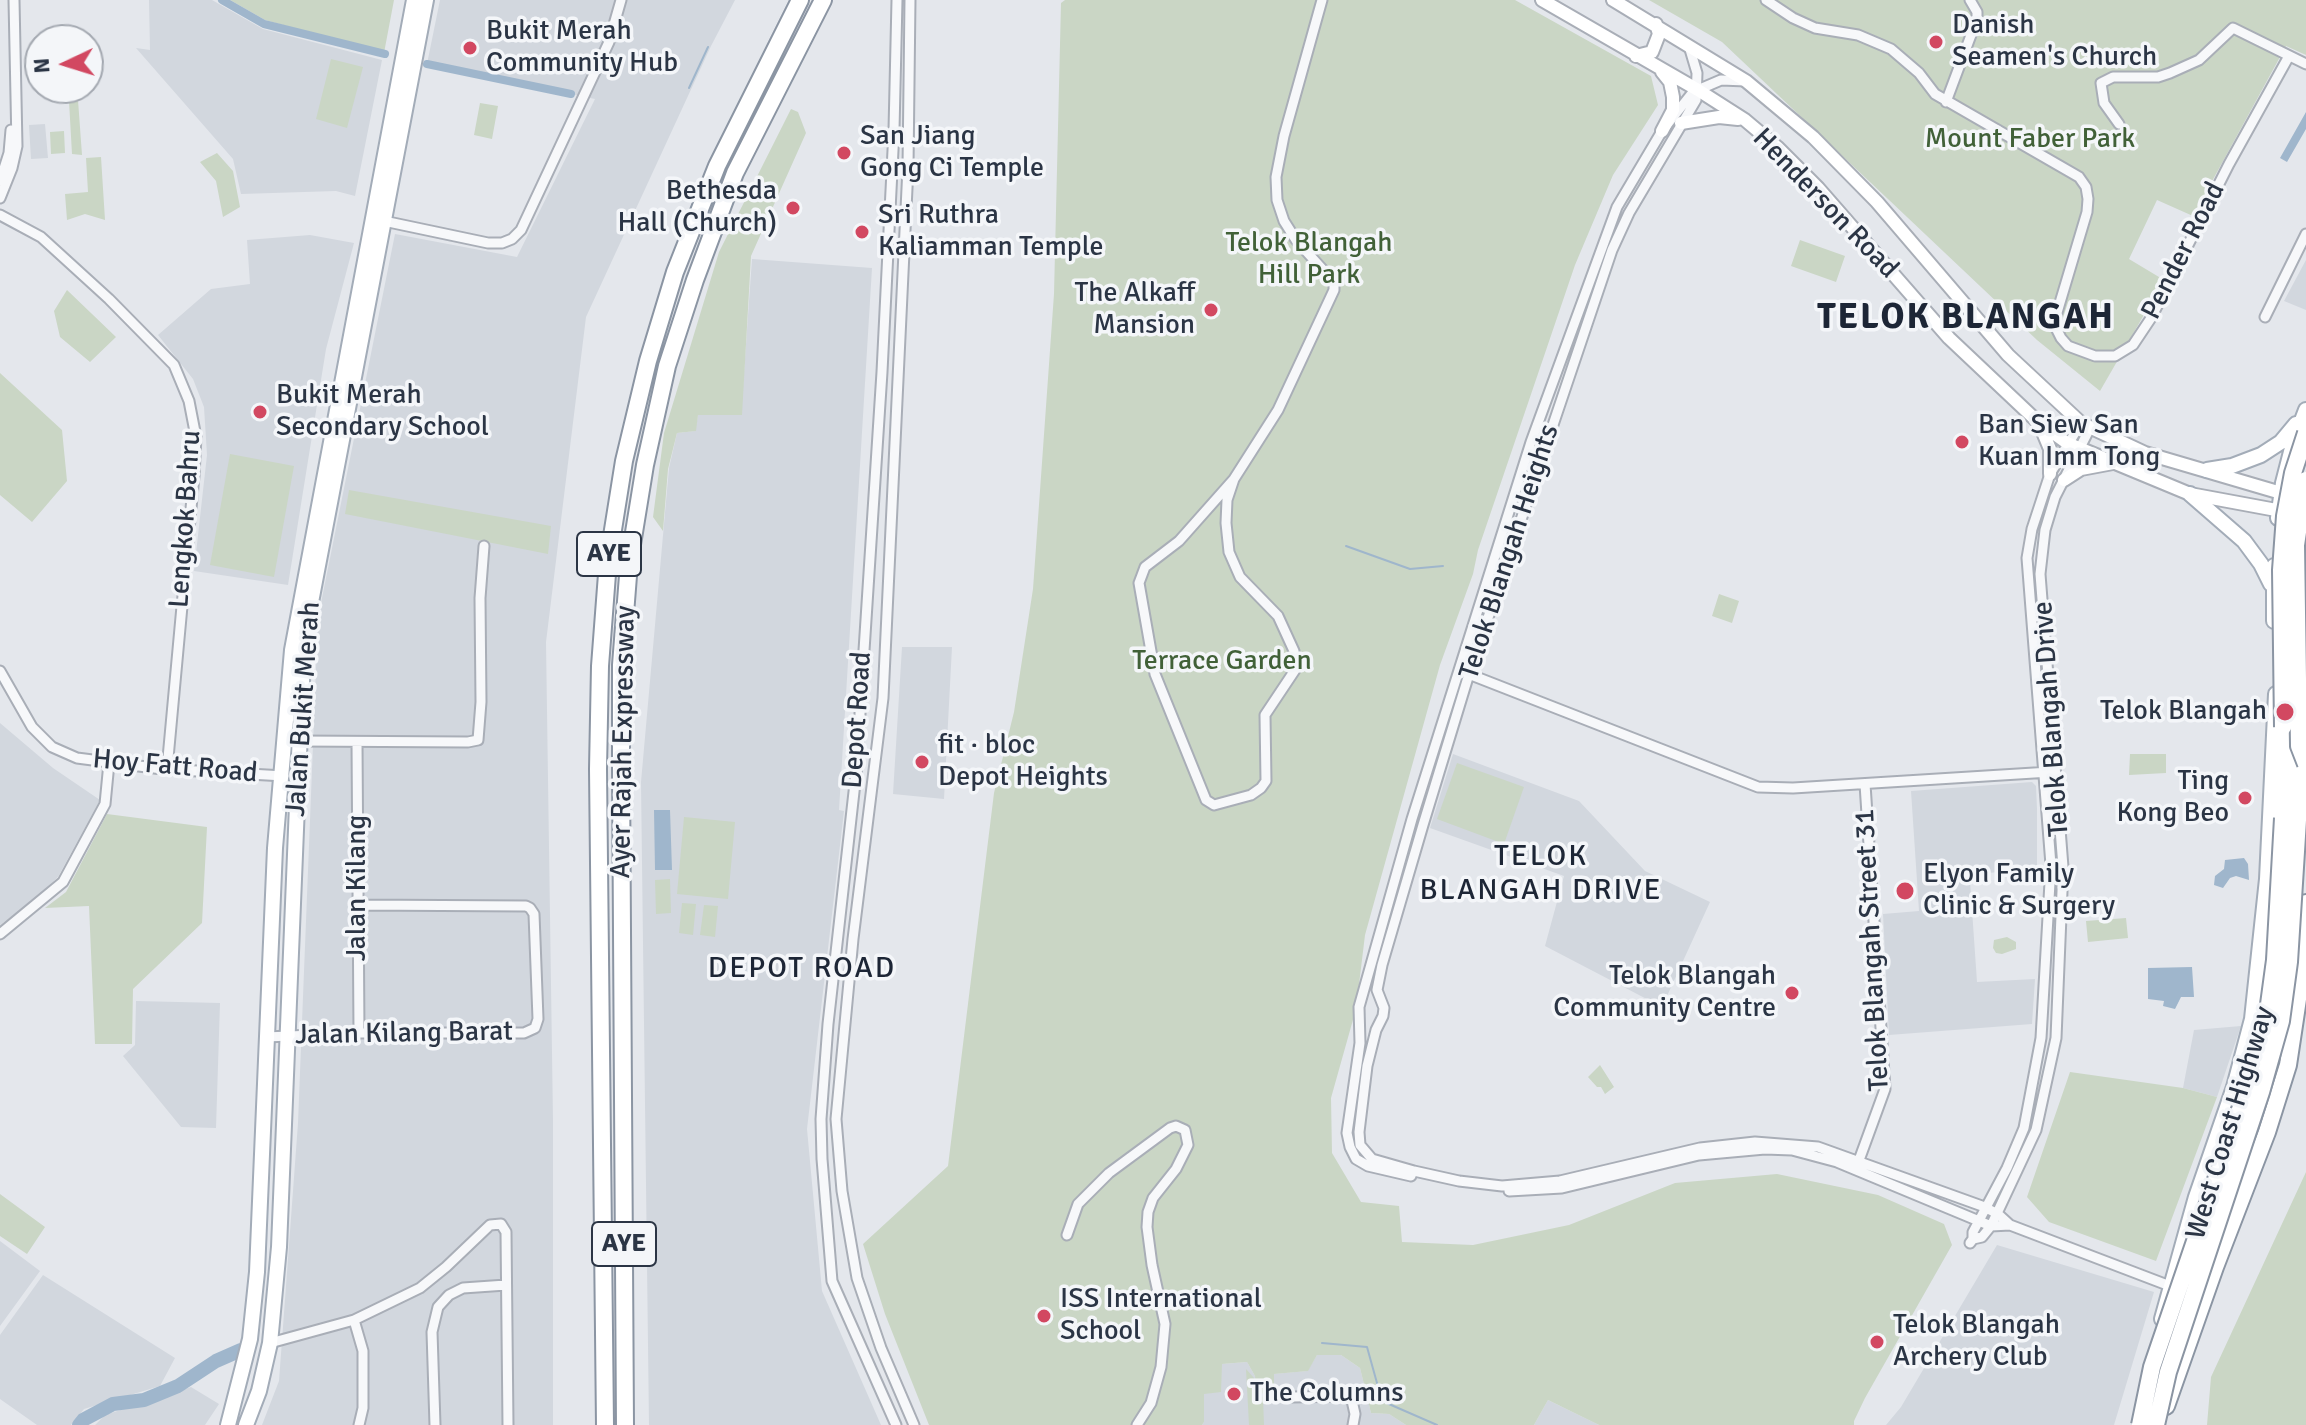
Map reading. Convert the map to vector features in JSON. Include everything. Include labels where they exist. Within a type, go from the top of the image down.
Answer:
[{"type":"highway","name":"Ayer Rajah Expressway","points":[[605,1425],[598,769],[600,666],[608,561],[628,447],[648,361],[675,272],[717,166],[800,0]]},
{"type":"highway","name":"Ayer Rajah Expressway","points":[[625,1425],[621,665],[629,563],[645,465],[667,366],[695,280],[735,173],[823,0]]},
{"type":"highway","name":"West Coast Highway","points":[[2137,1425],[2152,1367],[2247,1089],[2267,1019],[2275,960],[2283,818],[2281,570],[2285,516],[2293,473],[2306,433]]},
{"type":"highway","name":"West Coast Highway","points":[[2159,1425],[2168,1372],[2261,1092],[2281,1021],[2298,820],[2296,545],[2306,480]]},
{"type":"highway","points":[[2299,746],[2306,764]]},
{"type":"highway","points":[[2166,1406],[2267,1132],[2288,1065],[2303,966],[2306,903]]},
{"type":"main road","name":"Jalan Bukit Merah","points":[[246,1425],[259,1391],[270,1343],[279,1247],[298,741],[308,618],[414,0]]},
{"type":"main road","name":"Jalan Bukit Merah","points":[[228,1425],[250,1339],[259,1245],[270,953],[281,776],[296,620],[426,0]]},
{"type":"main road","name":"Henderson Road","points":[[1542,0],[1745,120],[1783,152],[1818,188],[1943,332],[2038,422],[2073,446],[2190,494],[2306,514]]},
{"type":"main road","name":"Henderson Road","points":[[1613,0],[1746,81],[1813,137],[1877,202],[2008,355],[2086,425],[2145,453],[2306,502]]},
{"type":"main road","points":[[1636,56],[1652,52],[1659,34],[1656,24]]},
{"type":"main road","points":[[1660,69],[1670,82],[1673,97],[1673,110],[1662,131]]},
{"type":"main road","points":[[1681,123],[1719,117],[1745,120]]},
{"type":"main road","points":[[2207,470],[2239,464],[2261,455],[2281,442],[2305,412]]},
{"type":"main road","points":[[2137,1425],[2170,1286],[2196,1197],[2234,1087],[2252,1019],[2267,879],[2277,664],[2273,588],[2278,510],[2293,444],[2305,412]]},
{"type":"main road","points":[[2038,422],[2050,449],[2050,474]]},
{"type":"main road","points":[[2064,480],[2081,469],[2113,463]]},
{"type":"main road","points":[[2190,494],[2244,541],[2273,588]]},
{"type":"main road","points":[[2159,1425],[2285,1023],[2298,924],[2305,781],[2303,657],[2306,514]]},
{"type":"main road","points":[[2277,664],[2288,653],[2303,657]]},
{"type":"main road","points":[[270,953],[277,934],[292,930]]},
{"type":"main road","points":[[2218,1135],[2228,1133],[2248,1141]]},
{"type":"main road","points":[[259,1245],[279,1247]]},
{"type":"street","points":[[0,181],[11,138],[11,0]]},
{"type":"street","points":[[0,198],[17,146],[11,0]]},
{"type":"street","points":[[378,220],[488,243],[512,239],[521,230],[609,42],[621,0]]},
{"type":"street","name":"Depot Road","points":[[896,1425],[832,1281],[821,1109],[857,765],[879,422],[894,130],[897,0]]},
{"type":"street","name":"Depot Road","points":[[910,0],[908,180],[883,698],[836,1105],[842,1191],[857,1278],[881,1348],[914,1425]]},
{"type":"street","points":[[1234,479],[1227,500],[1229,552],[1240,577],[1278,616],[1294,651],[1295,670],[1265,715],[1266,781],[1251,795],[1214,805],[1206,800],[1155,674],[1139,583],[1145,567],[1179,541],[1234,479],[1278,410],[1334,290],[1334,282],[1296,240],[1284,221],[1277,200],[1276,177],[1284,136],[1322,0]]},
{"type":"street","points":[[1766,0],[1815,28],[1858,35],[1891,49],[1946,102],[1977,19],[1977,12],[1970,0]]},
{"type":"street","points":[[2119,124],[2104,103],[2101,83],[2113,77],[2158,77],[2170,73],[2199,60],[2233,28],[2306,64]]},
{"type":"street","points":[[1689,46],[1695,60],[1698,90],[1721,80],[1746,81]]},
{"type":"street","name":"Pender Road","points":[[1946,102],[2079,177],[2086,187],[2087,212],[2056,316],[2056,328],[2061,338],[2079,351],[2095,356],[2115,356],[2133,345],[2151,318],[2229,164],[2289,56]]},
{"type":"street","name":"Telok Blangah Heights","points":[[1445,1181],[1372,1159],[1360,1145],[1367,1066],[1384,1008],[1377,990],[1382,965],[1469,674],[1612,250],[1629,213],[1696,100],[1698,90]]},
{"type":"street","name":"Telok Blangah Heights","points":[[1445,1181],[1368,1166],[1356,1159],[1350,1147],[1347,1133],[1360,1043],[1359,1007],[1458,670],[1531,442],[1601,244],[1635,172],[1689,95],[1698,90]]},
{"type":"street","name":"Lengkok Bahru","points":[[0,213],[44,235],[106,291],[109,299],[174,365],[189,401],[196,437],[167,769]]},
{"type":"street","points":[[2265,317],[2306,234]]},
{"type":"street","name":"Telok Blangah Drive","points":[[2073,446],[2045,530],[2040,574],[2063,867],[2056,1038],[2036,1130],[1998,1214],[1982,1237],[1972,1241],[1973,1232],[2024,1128],[2041,1038],[2051,865],[2027,558],[2032,529],[2050,474],[2086,425]]},
{"type":"street","points":[[298,741],[478,740],[484,546]]},
{"type":"street","points":[[1458,670],[1755,786],[1793,788],[2057,771]]},
{"type":"street","name":"Hoy Fatt Road","points":[[0,671],[22,714],[45,742],[77,758],[167,769],[297,776]]},
{"type":"street","points":[[861,697],[883,698]]},
{"type":"street","name":"Jalan Kilang","points":[[357,742],[359,1033]]},
{"type":"street","points":[[0,934],[63,882],[105,804],[109,763]]},
{"type":"street","name":"Telok Blangah Street 31","points":[[1857,1165],[1885,1089],[1865,784]]},
{"type":"street","name":"Jalan Kilang Barat","points":[[266,1037],[359,1033],[524,1033],[535,1028],[538,1019],[534,914],[530,908],[357,905]]},
{"type":"street","points":[[1359,1024],[1364,1029],[1376,1030]]},
{"type":"street","points":[[1067,1235],[1078,1204],[1109,1173],[1170,1128],[1179,1126],[1185,1130],[1188,1145],[1176,1169],[1153,1198],[1148,1212],[1152,1265],[1165,1324],[1158,1379],[1151,1403],[1137,1425]]},
{"type":"street","points":[[1445,1181],[1502,1186],[1560,1181],[1700,1148],[1755,1142],[1818,1147],[1991,1226],[2010,1225]]},
{"type":"street","points":[[1857,1165],[1986,1208],[2010,1225],[2170,1286]]},
{"type":"street","points":[[270,1343],[354,1320],[420,1288],[493,1223],[505,1227],[508,1425]]},
{"type":"street","points":[[435,1425],[432,1332],[438,1307],[449,1295],[463,1288],[506,1285]]},
{"type":"street","points":[[354,1320],[363,1351],[363,1408],[359,1425]]},
{"type":"street","points":[[1292,1397],[1351,1396],[1355,1414],[1353,1425]]},
{"type":"shaded area","points":[[149,0],[212,0],[263,29],[382,60],[355,196],[336,191],[241,194],[233,159],[136,48],[150,50]]},
{"type":"shaded area","points":[[440,0],[735,0],[586,317],[546,642],[553,1121],[553,1425],[262,1425],[279,1381],[298,1123],[318,618],[395,234],[517,257],[595,99],[427,64]]},
{"type":"shaded area","points":[[45,124],[48,158],[31,159],[29,125]]},
{"type":"shaded area","name":"Bukit Merah Secondary School","points":[[310,235],[354,243],[326,349],[288,585],[194,571],[207,455],[204,407],[193,379],[158,335],[211,289],[250,284],[247,240]]},
{"type":"shaded area","points":[[752,259],[872,268],[839,810],[844,811],[807,1129],[822,1291],[881,1425],[649,1425],[641,782],[669,468],[677,433],[695,431],[698,415],[741,415]]},
{"type":"shaded area","points":[[2306,260],[2306,310],[2284,301]]},
{"type":"shaded area","points":[[902,647],[952,647],[944,799],[893,794]]},
{"type":"shaded area","points":[[0,723],[53,768],[100,800],[58,877],[0,925]]},
{"type":"shaded area","points":[[1453,754],[1579,801],[1645,871],[1710,902],[1662,1007],[1545,946],[1564,876],[1430,828]]},
{"type":"shaded area","points":[[2032,782],[2036,786],[2037,869],[1975,874],[1970,881],[1977,982],[2035,979],[2032,1024],[1889,1035],[1883,914],[1919,911],[1911,791]]},
{"type":"shaded area","points":[[136,1001],[220,1003],[216,1128],[181,1127],[123,1056],[135,1045]]},
{"type":"shaded area","points":[[2241,1026],[2217,1097],[2183,1088],[2194,1030]]},
{"type":"shaded area","points":[[0,1241],[40,1271],[0,1326]]},
{"type":"shaded area","points":[[1997,1245],[2154,1292],[2114,1425],[1886,1425],[1901,1407]]},
{"type":"shaded area","points":[[43,1275],[175,1358],[160,1386],[84,1409],[71,1425],[37,1425],[0,1399],[0,1335]]},
{"type":"shaded area","points":[[1317,1355],[1341,1355],[1360,1368],[1371,1413],[1389,1414],[1406,1425],[1202,1425],[1204,1393],[1222,1364],[1247,1362],[1255,1376],[1274,1393],[1273,1374],[1307,1371]]},
{"type":"shaded area","points":[[191,1387],[219,1404],[205,1425],[95,1425],[105,1415]]},
{"type":"shaded area","points":[[1548,1400],[1599,1425],[1534,1425]]},
{"type":"green space","points":[[230,0],[394,0],[384,53],[265,20]]},
{"type":"green space","name":"Telok Blangah Hill Park","points":[[1065,0],[1515,0],[1651,76],[1658,105],[1613,175],[1575,265],[1440,665],[1365,935],[1356,1009],[1331,1098],[1332,1153],[1361,1202],[1399,1206],[1402,1242],[1473,1245],[1569,1225],[1675,1183],[1777,1174],[1878,1195],[1944,1224],[1952,1245],[1865,1398],[1854,1425],[1599,1425],[1548,1400],[1534,1425],[1406,1425],[1389,1414],[1371,1413],[1360,1368],[1341,1355],[1317,1355],[1308,1371],[1274,1374],[1274,1394],[1257,1393],[1255,1376],[1247,1362],[1222,1364],[1221,1392],[1204,1394],[1202,1425],[929,1425],[885,1314],[863,1244],[948,1166],[994,793],[1014,712],[1033,589],[1054,294],[1061,3]]},
{"type":"green space","name":"Mount Faber Park","points":[[1649,0],[2306,0],[2306,55],[2286,46],[2193,216],[2157,200],[2129,259],[2164,280],[2100,391],[2037,340],[1722,42]]},
{"type":"green space","points":[[331,59],[363,67],[347,128],[316,119]]},
{"type":"green space","points":[[480,103],[498,106],[492,139],[474,135]]},
{"type":"green space","points":[[69,104],[78,104],[82,155],[72,154]]},
{"type":"green space","points":[[791,109],[798,112],[806,133],[751,256],[742,415],[698,415],[696,431],[677,433],[668,469],[663,531],[653,517],[664,433],[719,252]]},
{"type":"green space","points":[[64,131],[65,153],[51,154],[50,132]]},
{"type":"green space","points":[[217,153],[233,171],[240,207],[223,217],[216,181],[200,162]]},
{"type":"green space","points":[[101,157],[105,220],[85,214],[67,220],[65,194],[88,192],[86,158]]},
{"type":"green space","points":[[1800,240],[1845,256],[1836,282],[1791,266]]},
{"type":"green space","points":[[67,290],[116,337],[90,362],[60,337],[54,311]]},
{"type":"green space","points":[[0,373],[62,430],[67,481],[32,522],[0,495]]},
{"type":"green space","points":[[230,454],[294,466],[274,577],[210,565]]},
{"type":"green space","points":[[349,490],[551,526],[548,554],[345,514]]},
{"type":"green space","points":[[1719,594],[1739,601],[1732,623],[1712,616]]},
{"type":"green space","points":[[2130,754],[2166,754],[2166,773],[2129,775]]},
{"type":"green space","points":[[1457,763],[1524,787],[1504,844],[1437,819]]},
{"type":"green space","points":[[107,814],[207,827],[202,923],[133,989],[132,1044],[95,1044],[89,906],[45,908],[66,892]]},
{"type":"green space","points":[[684,817],[735,822],[728,899],[677,894]]},
{"type":"green space","points":[[670,879],[671,913],[656,914],[655,880]]},
{"type":"green space","points":[[682,903],[696,904],[693,935],[679,933]]},
{"type":"green space","points":[[704,905],[718,906],[715,937],[700,935]]},
{"type":"green space","points":[[2126,918],[2128,938],[2088,942],[2086,921]]},
{"type":"green space","points":[[2007,937],[2016,942],[2016,949],[1996,953],[1994,940]]},
{"type":"green space","points":[[1600,1065],[1614,1087],[1605,1094],[1588,1077]]},
{"type":"green space","points":[[2070,1072],[2183,1088],[2217,1097],[2156,1261],[2049,1222],[2027,1197]]},
{"type":"green space","points":[[2306,1172],[2306,1425],[2207,1425],[2211,1377]]},
{"type":"green space","points":[[0,1194],[45,1227],[27,1254],[0,1236]]},
{"type":"green space","points":[[1246,1369],[1254,1378],[1256,1397],[1263,1397],[1264,1425],[1249,1425]]},
{"type":"water","points":[[2306,112],[2306,129],[2287,162],[2280,158]]},
{"type":"water","points":[[654,810],[670,810],[672,870],[655,870]]},
{"type":"water","points":[[2244,858],[2248,864],[2249,880],[2236,876],[2230,878],[2223,888],[2214,885],[2215,876],[2224,869],[2225,860]]},
{"type":"water","points":[[2192,967],[2194,997],[2181,997],[2175,1009],[2163,1006],[2164,1001],[2148,999],[2148,968]]},
{"type":"waterway","points":[[222,0],[264,24],[385,54]]},
{"type":"waterway","points":[[689,88],[708,47]]},
{"type":"waterway","points":[[427,64],[571,94]]},
{"type":"waterway","points":[[1346,546],[1410,569],[1443,566]]},
{"type":"waterway","points":[[1322,1343],[1367,1347],[1382,1401],[1437,1425]]},
{"type":"waterway","points":[[79,1425],[113,1404],[144,1400],[178,1386],[216,1361],[241,1350]]},
{"type":"place","name":"Danish Seamen's Church","points":[[1936,42]]},
{"type":"place","name":"Bukit Merah Community Hub","points":[[470,48]]},
{"type":"place","name":"San Jiang Gong Ci Temple","points":[[844,153]]},
{"type":"place","name":"Bethesda Hall (Church)","points":[[793,208]]},
{"type":"place","name":"Sri Ruthra Kaliamman Temple","points":[[862,232]]},
{"type":"place","name":"The Alkaff Mansion","points":[[1211,310]]},
{"type":"place","name":"Bukit Merah Secondary School","points":[[260,412]]},
{"type":"place","name":"Ban Siew San Kuan Imm Tong","points":[[1962,442]]},
{"type":"place","name":"Telok Blangah","points":[[2285,712]]},
{"type":"place","name":"fit · bloc Depot Heights","points":[[922,762]]},
{"type":"place","name":"Ting Kong Beo","points":[[2245,798]]},
{"type":"place","name":"Elyon Family Clinic & Surgery","points":[[1905,891]]},
{"type":"place","name":"Telok Blangah Community Centre","points":[[1792,993]]},
{"type":"place","name":"ISS International School","points":[[1044,1316]]},
{"type":"place","name":"Telok Blangah Archery Club","points":[[1877,1342]]},
{"type":"place","name":"The Columns","points":[[1234,1394]]},
{"type":"district","name":"TELOK BLANGAH","points":[[1966,319]]},
{"type":"district","name":"TELOK BLANGAH DRIVE","points":[[1541,874]]},
{"type":"district","name":"DEPOT ROAD","points":[[802,969]]},
{"type":"park label","name":"Terrace Garden","points":[[1222,662]]}]
